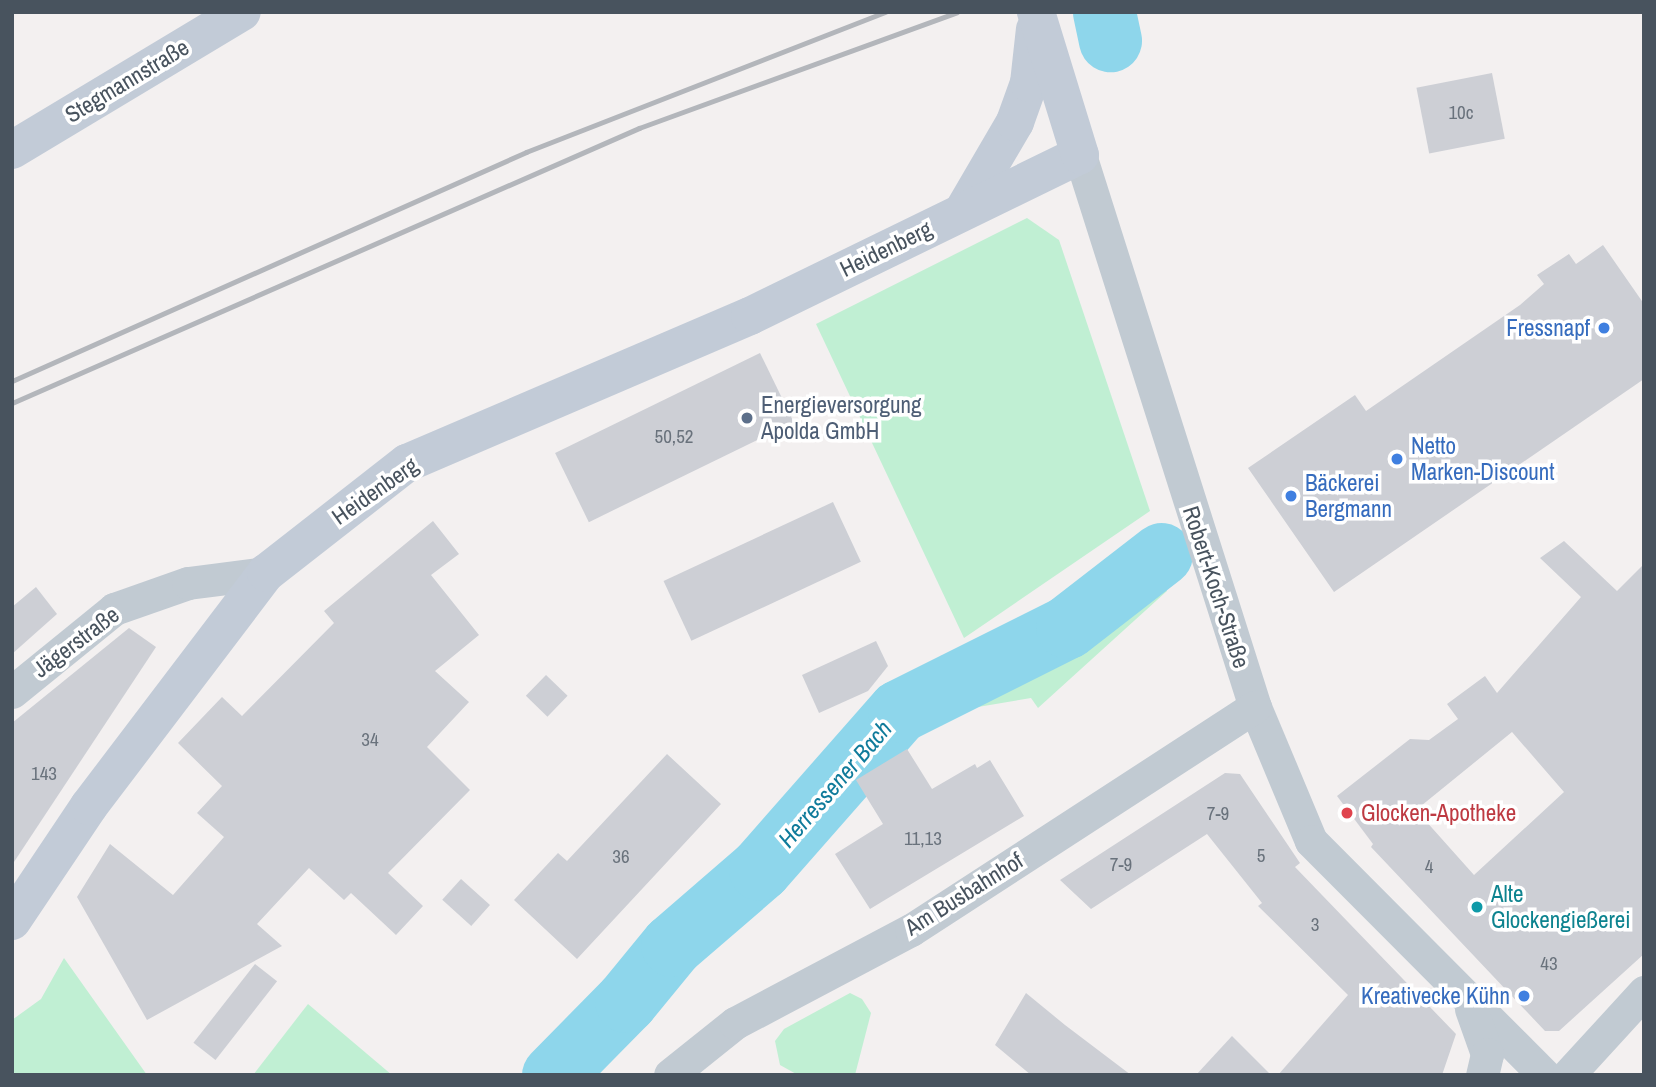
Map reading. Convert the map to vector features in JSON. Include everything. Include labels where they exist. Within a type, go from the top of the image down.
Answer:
[{"type":"main road","name":"Stegmannstraße","points":[[12,150],[242,12]]},
{"type":"main road","name":"Robert-Koch-Straße","points":[[1036,15],[1080,155]]},
{"type":"main road","points":[[963,211],[1016,122],[1029,83],[1036,15]]},
{"type":"main road","name":"Heidenberg","points":[[12,921],[89,806],[266,573],[407,463],[750,316],[1080,155]]},
{"type":"street","name":"Robert-Koch-Straße","points":[[1080,155],[1255,707],[1311,841],[1544,1075]]},
{"type":"street","name":"Jägerstraße","points":[[12,692],[114,609],[188,583],[266,573]]},
{"type":"street","name":"Am Busbahnhof","points":[[670,1075],[735,1023],[911,930],[1255,707]]},
{"type":"street","points":[[1568,1075],[1644,992]]},
{"type":"street","points":[[1467,1000],[1487,1054],[1482,1075]]},
{"type":"green space","points":[[1027,218],[1059,240],[1150,511],[964,638],[816,324]]},
{"type":"green space","points":[[1163,582],[1167,591],[1038,708],[1031,698],[972,708],[962,691],[1073,633],[1119,596],[1135,604]]},
{"type":"green space","points":[[64,958],[147,1075],[12,1075],[12,1020],[41,999]]},
{"type":"green space","points":[[850,993],[862,999],[871,1013],[855,1075],[798,1075],[780,1065],[775,1041],[784,1029]]},
{"type":"green space","points":[[308,1004],[392,1075],[253,1075]]},
{"type":"building","points":[[1492,73],[1505,139],[1429,153],[1416,88]]},
{"type":"building","points":[[1603,245],[1644,304],[1644,379],[1334,592],[1248,468],[1355,395],[1366,411],[1520,305],[1544,284],[1537,275],[1569,254],[1576,264]]},
{"type":"building","points":[[760,353],[794,422],[589,522],[555,453]]},
{"type":"building","points":[[833,502],[861,562],[691,641],[664,581]]},
{"type":"building","points":[[433,521],[459,554],[431,575],[479,635],[435,671],[469,702],[427,747],[470,790],[388,873],[423,906],[396,935],[351,893],[344,900],[309,868],[257,924],[282,946],[147,1020],[77,897],[110,844],[173,895],[224,837],[197,813],[222,786],[178,743],[222,697],[242,716],[334,623],[324,611]]},
{"type":"building","points":[[1564,541],[1617,591],[1644,564],[1644,954],[1559,1031],[1545,1031],[1371,847],[1373,844],[1337,796],[1410,739],[1429,740],[1458,719],[1447,704],[1485,676],[1497,693],[1581,597],[1540,558]],"holes":[[[1512,732],[1564,792],[1474,875],[1416,810]]]},
{"type":"building","points":[[36,587],[57,614],[12,654],[12,607]]},
{"type":"building","points":[[129,628],[156,647],[12,865],[12,723]]},
{"type":"building","points":[[876,641],[888,666],[868,691],[819,713],[802,675]]},
{"type":"building","points":[[546,675],[568,696],[547,717],[526,696]]},
{"type":"building","points":[[907,749],[932,789],[975,764],[977,768],[990,760],[1024,816],[870,909],[835,854],[883,824],[856,780]]},
{"type":"building","points":[[667,754],[721,804],[577,959],[514,900],[558,853],[567,861]]},
{"type":"building","points":[[1225,773],[1240,774],[1300,863],[1295,867],[1456,1034],[1442,1075],[1278,1075],[1348,995],[1258,906],[1262,903],[1207,834],[1091,909],[1060,880]]},
{"type":"building","points":[[461,879],[490,905],[471,926],[442,900]]},
{"type":"building","points":[[255,964],[277,981],[215,1060],[193,1043]]},
{"type":"building","points":[[1026,993],[1131,1075],[1031,1075],[995,1045]]},
{"type":"building","points":[[1232,1036],[1271,1075],[1196,1075]]},
{"type":"waterway","name":"Herressener Bach","points":[[1104,12],[1110,40]]},
{"type":"waterway","name":"Herressener Bach","points":[[553,1075],[626,1001],[672,945],[760,869],[899,711],[1067,627],[1161,554]]},
{"type":"railway","points":[[12,381],[526,152],[886,12]]},
{"type":"railway","points":[[12,403],[639,128],[957,12]]},
{"type":"place","name":"Fressnapf","points":[[1604,328]]},
{"type":"place","name":"Energieversorgung Apolda GmbH","points":[[747,418]]},
{"type":"place","name":"Netto Marken-Discount","points":[[1397,459]]},
{"type":"place","name":"Bäckerei Bergmann","points":[[1291,496]]},
{"type":"place","name":"Glocken-Apotheke","points":[[1347,813]]},
{"type":"place","name":"Alte Glockengießerei","points":[[1477,907]]},
{"type":"place","name":"Kreativecke Kühn","points":[[1524,996]]}]
